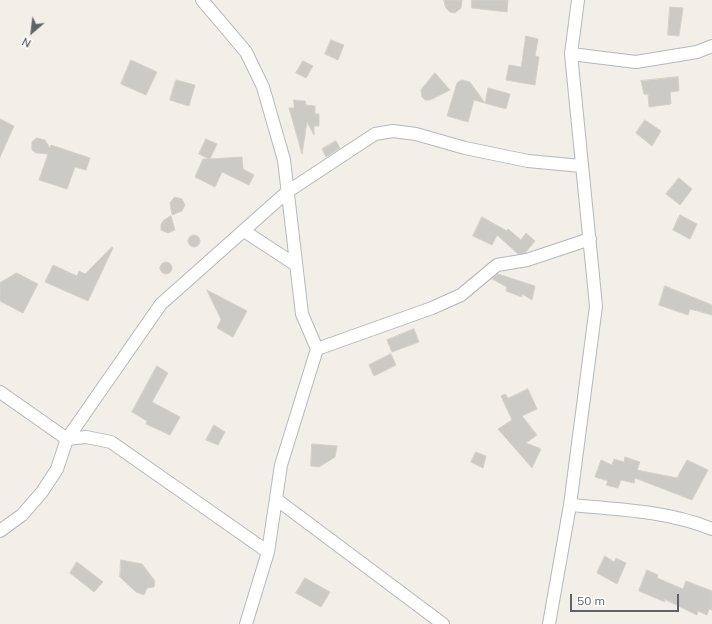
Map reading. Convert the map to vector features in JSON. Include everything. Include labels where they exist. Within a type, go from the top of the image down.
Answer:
[{"type":"street","points":[[202,0],[246,52],[264,86],[284,160],[302,314],[317,349],[281,465],[268,552],[246,624]]},
{"type":"street","points":[[549,624],[570,505],[596,306],[571,54],[578,0]]},
{"type":"street","points":[[571,54],[636,62],[697,52],[712,46]]},
{"type":"street","points":[[0,531],[22,515],[42,492],[57,469],[67,439],[161,304],[287,192],[375,134],[393,131],[416,134],[465,148],[528,162],[581,166]]},
{"type":"street","points":[[244,231],[296,265]]},
{"type":"street","points":[[317,349],[432,308],[461,295],[497,266],[527,260],[590,239]]},
{"type":"street","points":[[0,392],[67,439],[86,437],[111,442],[268,552]]},
{"type":"street","points":[[276,499],[443,624]]},
{"type":"street","points":[[570,505],[615,508],[692,521],[712,529]]},
{"type":"building","points":[[444,0],[462,0],[461,8],[455,13],[450,12],[446,8]]},
{"type":"building","points":[[472,0],[508,0],[507,12],[472,8]]},
{"type":"building","points":[[670,7],[683,8],[679,36],[668,35]]},
{"type":"building","points":[[526,36],[538,39],[535,56],[539,57],[535,85],[506,80],[509,65],[521,67]]},
{"type":"building","points":[[331,40],[344,45],[338,60],[325,54]]},
{"type":"building","points":[[131,60],[157,72],[146,95],[121,84]]},
{"type":"building","points":[[303,61],[313,66],[306,78],[296,73]]},
{"type":"building","points":[[435,73],[450,90],[430,100],[425,100],[422,97],[421,90]]},
{"type":"building","points":[[678,77],[679,91],[670,92],[671,104],[649,107],[648,94],[644,94],[641,81]]},
{"type":"building","points":[[176,80],[195,85],[189,106],[170,100]]},
{"type":"building","points":[[462,80],[470,82],[485,103],[488,88],[510,94],[506,109],[474,100],[468,122],[447,116],[457,83]]},
{"type":"building","points":[[294,100],[305,101],[306,105],[315,106],[315,114],[319,114],[319,126],[314,126],[314,135],[307,122],[302,154],[289,108],[294,108]]},
{"type":"building","points":[[0,119],[14,126],[0,157]]},
{"type":"building","points":[[645,120],[661,131],[652,146],[636,133]]},
{"type":"building","points":[[37,138],[45,140],[50,148],[51,145],[90,158],[86,170],[75,167],[67,189],[39,180],[48,154],[36,153],[32,150],[32,142]]},
{"type":"building","points":[[206,139],[217,144],[210,159],[242,157],[243,169],[254,175],[249,185],[222,172],[215,187],[195,177],[203,159],[209,159],[199,154]]},
{"type":"building","points":[[336,141],[340,148],[326,157],[322,149]]},
{"type":"building","points":[[679,178],[692,189],[680,205],[666,194]]},
{"type":"building","points":[[175,197],[182,199],[185,205],[182,211],[172,215],[170,203]]},
{"type":"building","points":[[680,215],[697,224],[690,239],[673,230]]},
{"type":"building","points":[[171,216],[175,230],[168,233],[161,230],[161,224],[164,220]]},
{"type":"building","points":[[482,217],[507,231],[508,229],[521,240],[526,233],[535,241],[525,253],[518,254],[497,235],[492,245],[473,236]]},
{"type":"building","points":[[192,235],[196,235],[200,241],[196,247],[192,247],[188,243],[188,239]]},
{"type":"building","points":[[112,247],[113,248],[88,301],[45,282],[53,265],[77,276],[79,271],[85,274]]},
{"type":"building","points":[[164,262],[168,262],[172,268],[168,274],[164,274],[160,270],[160,266]]},
{"type":"building","points":[[17,273],[38,284],[23,313],[0,301],[0,283]]},
{"type":"building","points":[[498,274],[535,286],[532,300],[522,294],[522,297],[506,291],[507,287],[492,279]]},
{"type":"building","points":[[665,286],[712,305],[712,315],[690,309],[688,315],[659,305]]},
{"type":"building","points":[[207,290],[247,311],[233,337],[217,328],[221,320]]},
{"type":"building","points":[[414,329],[419,342],[392,352],[387,340]]},
{"type":"building","points":[[391,354],[396,365],[374,376],[369,365]]},
{"type":"building","points":[[157,366],[168,373],[152,402],[180,417],[170,435],[146,424],[147,421],[132,412]]},
{"type":"building","points":[[528,389],[537,409],[522,416],[537,435],[526,443],[541,449],[532,468],[498,429],[512,420],[501,396],[505,394],[508,398]]},
{"type":"building","points":[[214,425],[225,432],[218,445],[206,440]]},
{"type":"building","points":[[312,444],[337,446],[335,457],[319,467],[311,466]]},
{"type":"building","points":[[476,452],[486,456],[483,468],[471,462]]},
{"type":"building","points":[[625,457],[640,462],[637,470],[677,478],[687,460],[708,470],[692,500],[635,478],[634,483],[621,480],[618,488],[606,485],[608,481],[595,477],[601,460],[612,465],[614,459],[624,462]]},
{"type":"building","points":[[605,556],[614,562],[616,558],[626,563],[617,584],[597,573]]},
{"type":"building","points":[[121,560],[142,564],[155,581],[154,587],[147,588],[144,595],[136,592],[120,577]]},
{"type":"building","points":[[77,562],[103,582],[94,592],[70,573]]},
{"type":"building","points":[[647,570],[658,575],[657,578],[683,589],[686,581],[712,591],[712,610],[709,609],[707,615],[698,611],[697,615],[664,599],[665,602],[639,591]]},
{"type":"building","points":[[305,578],[330,592],[321,607],[296,593]]}]
